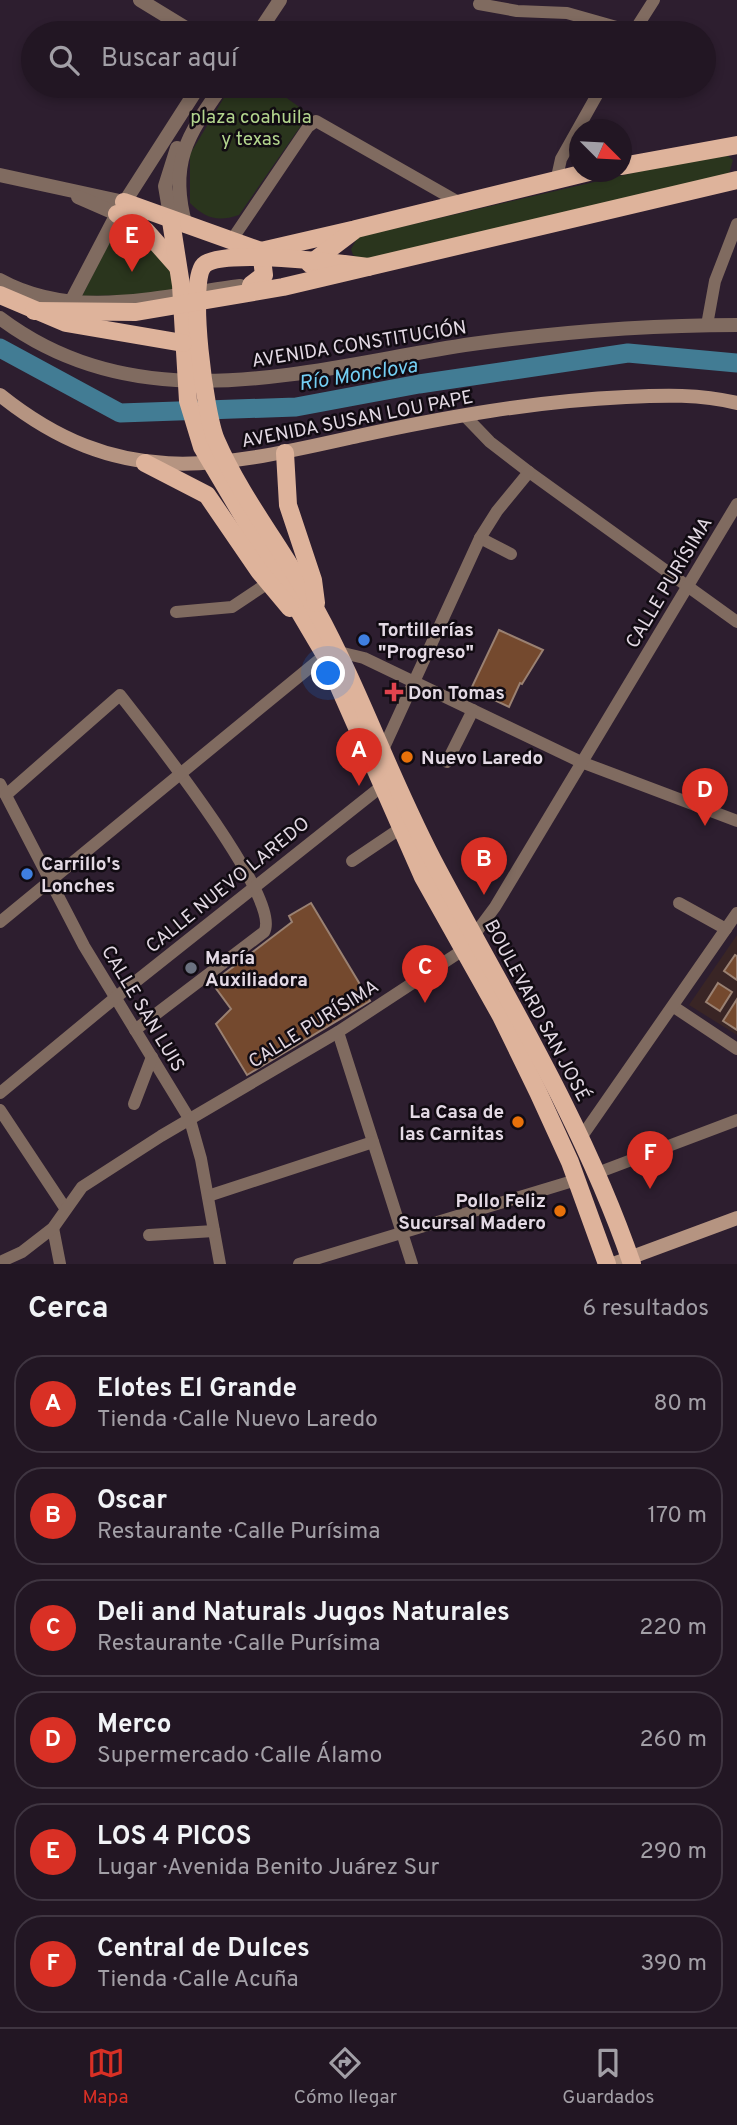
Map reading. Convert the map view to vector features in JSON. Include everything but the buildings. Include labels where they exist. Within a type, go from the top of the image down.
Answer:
[{"type":"main road","points":[[632,164],[734,146]]},
{"type":"main road","points":[[186,281],[210,260],[262,254],[351,233],[569,175]]},
{"type":"main road","points":[[34,311],[136,312],[283,287],[362,266],[737,180]]},
{"type":"main road","points":[[121,208],[231,241],[262,254],[362,266]]},
{"type":"main road","points":[[121,208],[146,231],[186,281],[183,342],[188,401],[202,447],[216,477],[279,560]]},
{"type":"main road","points":[[178,224],[207,412],[216,439],[279,560]]},
{"type":"main road","points":[[351,233],[345,253],[362,266]]},
{"type":"main road","points":[[251,285],[285,279],[351,233]]},
{"type":"main road","points":[[251,285],[264,275],[262,254]]},
{"type":"main road","points":[[0,295],[66,323],[183,342]]},
{"type":"main road","name":"AVENIDA SUSAN LOU PAPE","points":[[0,396],[63,438],[98,451],[145,463],[211,465],[285,453],[464,415],[541,403],[687,395],[737,403]]},
{"type":"main road","points":[[285,453],[288,505],[313,580],[312,616]]},
{"type":"main road","points":[[145,463],[207,495],[268,583],[312,616]]},
{"type":"main road","name":"BOULEVARD SAN JOSÉ","points":[[279,560],[332,654],[388,781],[464,916],[469,944],[576,1180],[607,1264]]},
{"type":"main road","name":"BOULEVARD SAN JOSÉ","points":[[388,781],[401,828],[436,903],[469,944],[546,1066],[597,1173],[634,1261]]},
{"type":"main road","points":[[438,870],[436,903],[464,916]]},
{"type":"main road","points":[[634,1261],[737,1219]]},
{"type":"street","points":[[140,0],[174,21]]},
{"type":"street","points":[[266,21],[280,0]]},
{"type":"street","points":[[641,21],[654,0]]},
{"type":"street","points":[[480,4],[517,11],[567,13],[593,21]]},
{"type":"street","points":[[71,302],[121,208],[191,98]]},
{"type":"street","points":[[164,186],[174,154],[214,98]]},
{"type":"street","points":[[557,177],[561,159],[595,98]]},
{"type":"street","points":[[231,241],[310,124],[317,120],[460,203]]},
{"type":"street","points":[[178,224],[178,174],[187,140],[195,125]]},
{"type":"street","points":[[158,148],[164,186],[178,224]]},
{"type":"street","points":[[0,175],[68,191],[121,208]]},
{"type":"street","points":[[707,325],[715,281],[737,224]]},
{"type":"street","points":[[0,281],[32,294],[71,302],[149,299],[251,285]]},
{"type":"street","name":"AVENIDA CONSTITUCIÓN","points":[[0,318],[38,344],[87,363],[166,378],[234,382],[288,377],[469,345],[558,333],[737,325]]},
{"type":"street","points":[[464,415],[490,442],[529,472],[737,622]]},
{"type":"street","points":[[377,759],[416,682],[480,538],[496,511],[529,472]]},
{"type":"street","name":"CALLE PURÍSIMA","points":[[0,1262],[22,1252],[53,1228],[82,1187],[338,1032],[469,944],[737,504]]},
{"type":"street","points":[[480,538],[511,554]]},
{"type":"street","points":[[176,612],[232,607],[268,583]]},
{"type":"street","points":[[0,922],[181,773],[332,654],[364,658],[581,762],[737,821]]},
{"type":"street","points":[[3,790],[120,695],[181,773],[255,887],[268,918],[264,932],[135,1030]]},
{"type":"street","points":[[447,762],[473,710]]},
{"type":"street","name":"CALLE NUEVO LAREDO","points":[[0,1093],[388,781]]},
{"type":"street","name":"CALLE SAN LUIS","points":[[3,790],[49,882],[115,998],[190,1120],[208,1196],[220,1264]]},
{"type":"street","points":[[352,861],[401,828]]},
{"type":"street","points":[[678,902],[726,929]]},
{"type":"street","points":[[580,1139],[737,913]]},
{"type":"street","points":[[674,1007],[737,1049]]},
{"type":"street","points":[[338,1032],[412,1264]]},
{"type":"street","points":[[134,1104],[152,1057]]},
{"type":"street","points":[[0,1110],[65,1208]]},
{"type":"street","points":[[597,1173],[737,1120]]},
{"type":"street","points":[[208,1196],[373,1142]]},
{"type":"street","points":[[299,1264],[576,1180]]},
{"type":"street","points":[[53,1228],[60,1264]]},
{"type":"street","points":[[149,1235],[214,1231]]},
{"type":"shaded area","points":[[737,935],[737,1035],[689,1005]]},
{"type":"green space","name":"plaza coahuila y texas","points":[[224,98],[287,98],[309,114],[239,215],[213,218],[201,213],[190,203],[190,154]]},
{"type":"green space","points":[[723,152],[733,160],[729,174],[366,261],[353,255],[351,249],[358,237],[594,182],[632,182],[632,173]]},
{"type":"green space","points":[[125,225],[151,244],[166,260],[173,279],[172,290],[145,295],[82,296],[117,227]]},
{"type":"waterway","name":"Río Monclova","points":[[0,348],[120,413],[296,407],[419,384],[628,353],[737,363]]},
{"type":"place","name":"LOS 4 PICOS","points":[[132,272]]},
{"type":"place","name":"Tortillerías \"Progreso\"","points":[[364,640]]},
{"type":"place","name":"Don Tomas","points":[[394,692]]},
{"type":"place","name":"Nuevo Laredo","points":[[407,757]]},
{"type":"place","name":"Elotes El Grande","points":[[359,786]]},
{"type":"place","name":"Merco","points":[[705,826]]},
{"type":"place","name":"Carrillo's Lonches","points":[[27,874]]},
{"type":"place","name":"Oscar","points":[[484,895]]},
{"type":"place","name":"María Auxiliadora","points":[[191,968]]},
{"type":"place","name":"Deli and Naturals Jugos Naturales","points":[[425,1003]]},
{"type":"place","name":"La Casa de las Carnitas","points":[[518,1122]]},
{"type":"place","name":"Central de Dulces","points":[[650,1189]]},
{"type":"place","name":"Pollo Feliz Sucursal Madero","points":[[560,1211]]}]
